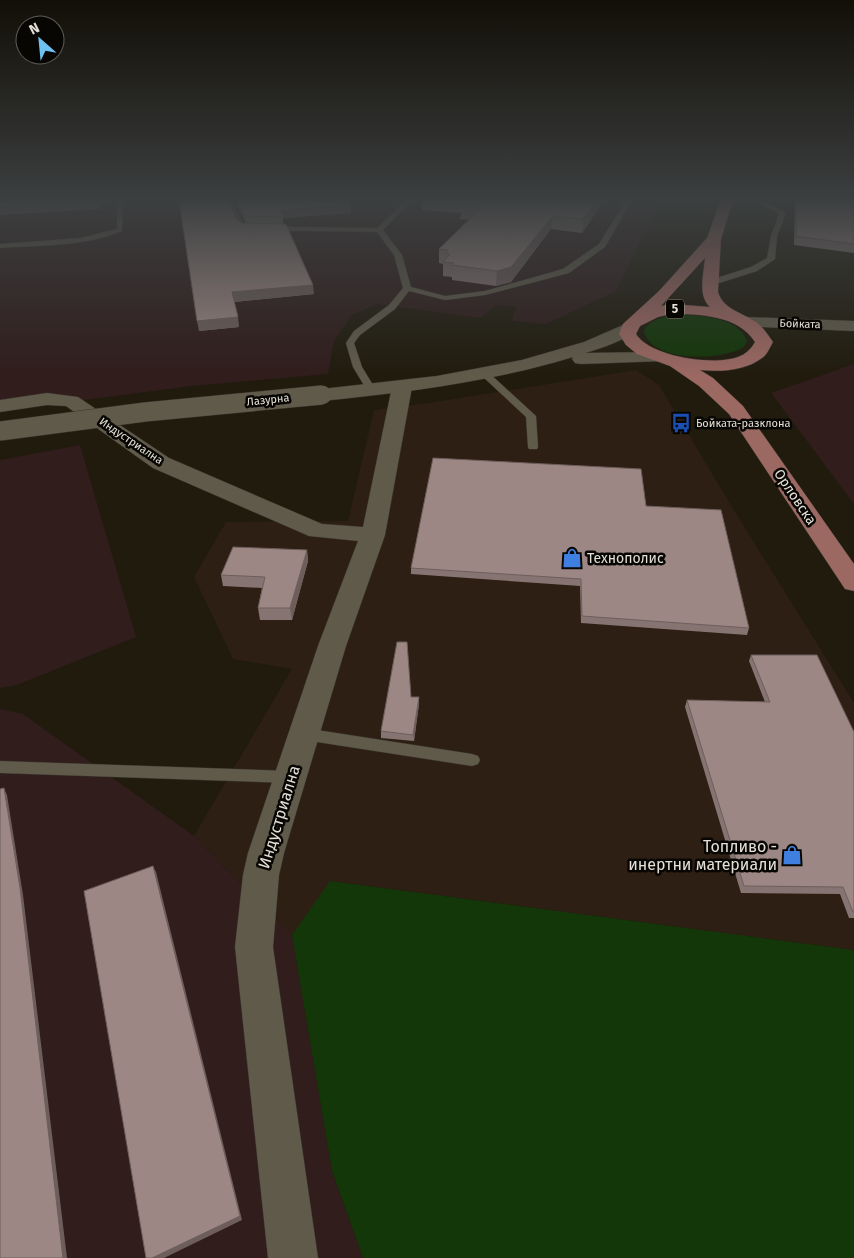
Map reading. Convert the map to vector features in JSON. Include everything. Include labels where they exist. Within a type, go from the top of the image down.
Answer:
[{"type":"main road","name":"5","points":[[634,323],[697,259]]},
{"type":"main road","name":"5","points":[[712,259],[710,283],[712,300],[738,320],[755,329],[763,346]]},
{"type":"main road","name":"5","points":[[634,323],[653,312],[671,310],[698,310],[738,320]]},
{"type":"main road","name":"Орловска","points":[[634,323],[629,335],[634,343],[706,382],[736,410],[854,583]]},
{"type":"main road","points":[[665,359],[696,365],[727,364],[752,358],[763,346]]},
{"type":"main road","points":[[736,410],[739,382],[763,346]]},
{"type":"street","name":"Бойката","points":[[738,320],[854,326]]},
{"type":"street","name":"Лазурна","points":[[0,431],[145,412],[386,388],[484,374],[534,363],[600,343],[634,323]]},
{"type":"street","name":"Бойката","points":[[763,346],[854,330]]},
{"type":"street","name":"Лазурна","points":[[534,363],[615,357],[665,359]]},
{"type":"street","name":"Индустриална","points":[[293,1258],[254,947],[261,875],[266,853],[332,646],[373,535],[386,388]]},
{"type":"street","name":"Индустриална","points":[[0,406],[47,399],[72,401],[161,463],[318,531],[373,535]]},
{"type":"lane","points":[[399,259],[407,288]]},
{"type":"lane","points":[[407,288],[445,298],[484,294],[566,271],[583,259]]},
{"type":"lane","points":[[710,283],[754,269],[771,259]]},
{"type":"lane","points":[[386,388],[362,377],[352,356],[350,343],[357,332],[392,307],[407,288]]},
{"type":"lane","points":[[484,374],[531,416],[533,446]]},
{"type":"lane","points":[[304,734],[472,760]]},
{"type":"lane","points":[[0,767],[290,778]]},
{"type":"shaded area","points":[[0,259],[632,259],[616,291],[546,324],[512,321],[516,307],[496,305],[480,318],[377,304],[352,315],[334,341],[328,374],[192,386],[0,411]]},
{"type":"shaded area","points":[[854,364],[854,504],[771,393]]},
{"type":"shaded area","points":[[636,370],[659,385],[732,507],[854,703],[854,950],[331,881],[292,935],[194,836],[292,669],[233,659],[194,577],[226,522],[348,521],[374,410]]},
{"type":"shaded area","points":[[80,445],[136,637],[17,685],[0,688],[0,460]]},
{"type":"shaded area","points":[[0,709],[23,714],[194,836],[292,935],[332,1171],[363,1258],[0,1258]]},
{"type":"green space","points":[[683,315],[701,316],[729,323],[743,333],[747,341],[744,347],[734,352],[720,355],[688,356],[672,354],[659,349],[649,341],[644,330],[652,322],[667,317]]},
{"type":"green space","points":[[330,881],[854,950],[854,1258],[363,1258],[332,1171],[292,935]]},
{"type":"building","points":[[188,259],[301,259],[313,285],[232,292],[238,317],[197,321]]},
{"type":"building","points":[[446,259],[518,259],[511,267],[497,271],[443,262]]},
{"type":"building","name":"Технополис","points":[[433,458],[641,469],[646,506],[721,510],[749,628],[582,616],[581,579],[411,568]]},
{"type":"building","points":[[233,547],[307,550],[290,608],[258,608],[265,577],[221,575]]},
{"type":"building","points":[[397,642],[407,642],[411,697],[419,697],[413,735],[381,731]]},
{"type":"building","points":[[751,655],[817,655],[854,732],[854,912],[843,887],[744,886],[687,700],[770,702]]},
{"type":"building","points":[[4,788],[20,888],[63,1258],[0,1258],[0,789]]},
{"type":"building","points":[[153,866],[240,1216],[152,1258],[146,1258],[84,891]]},
{"type":"place","name":"Бойката-разклона","points":[[681,423]]},
{"type":"place","name":"Технополис","points":[[572,558]]},
{"type":"place","name":"Топливо - инертни материали","points":[[792,855]]}]
